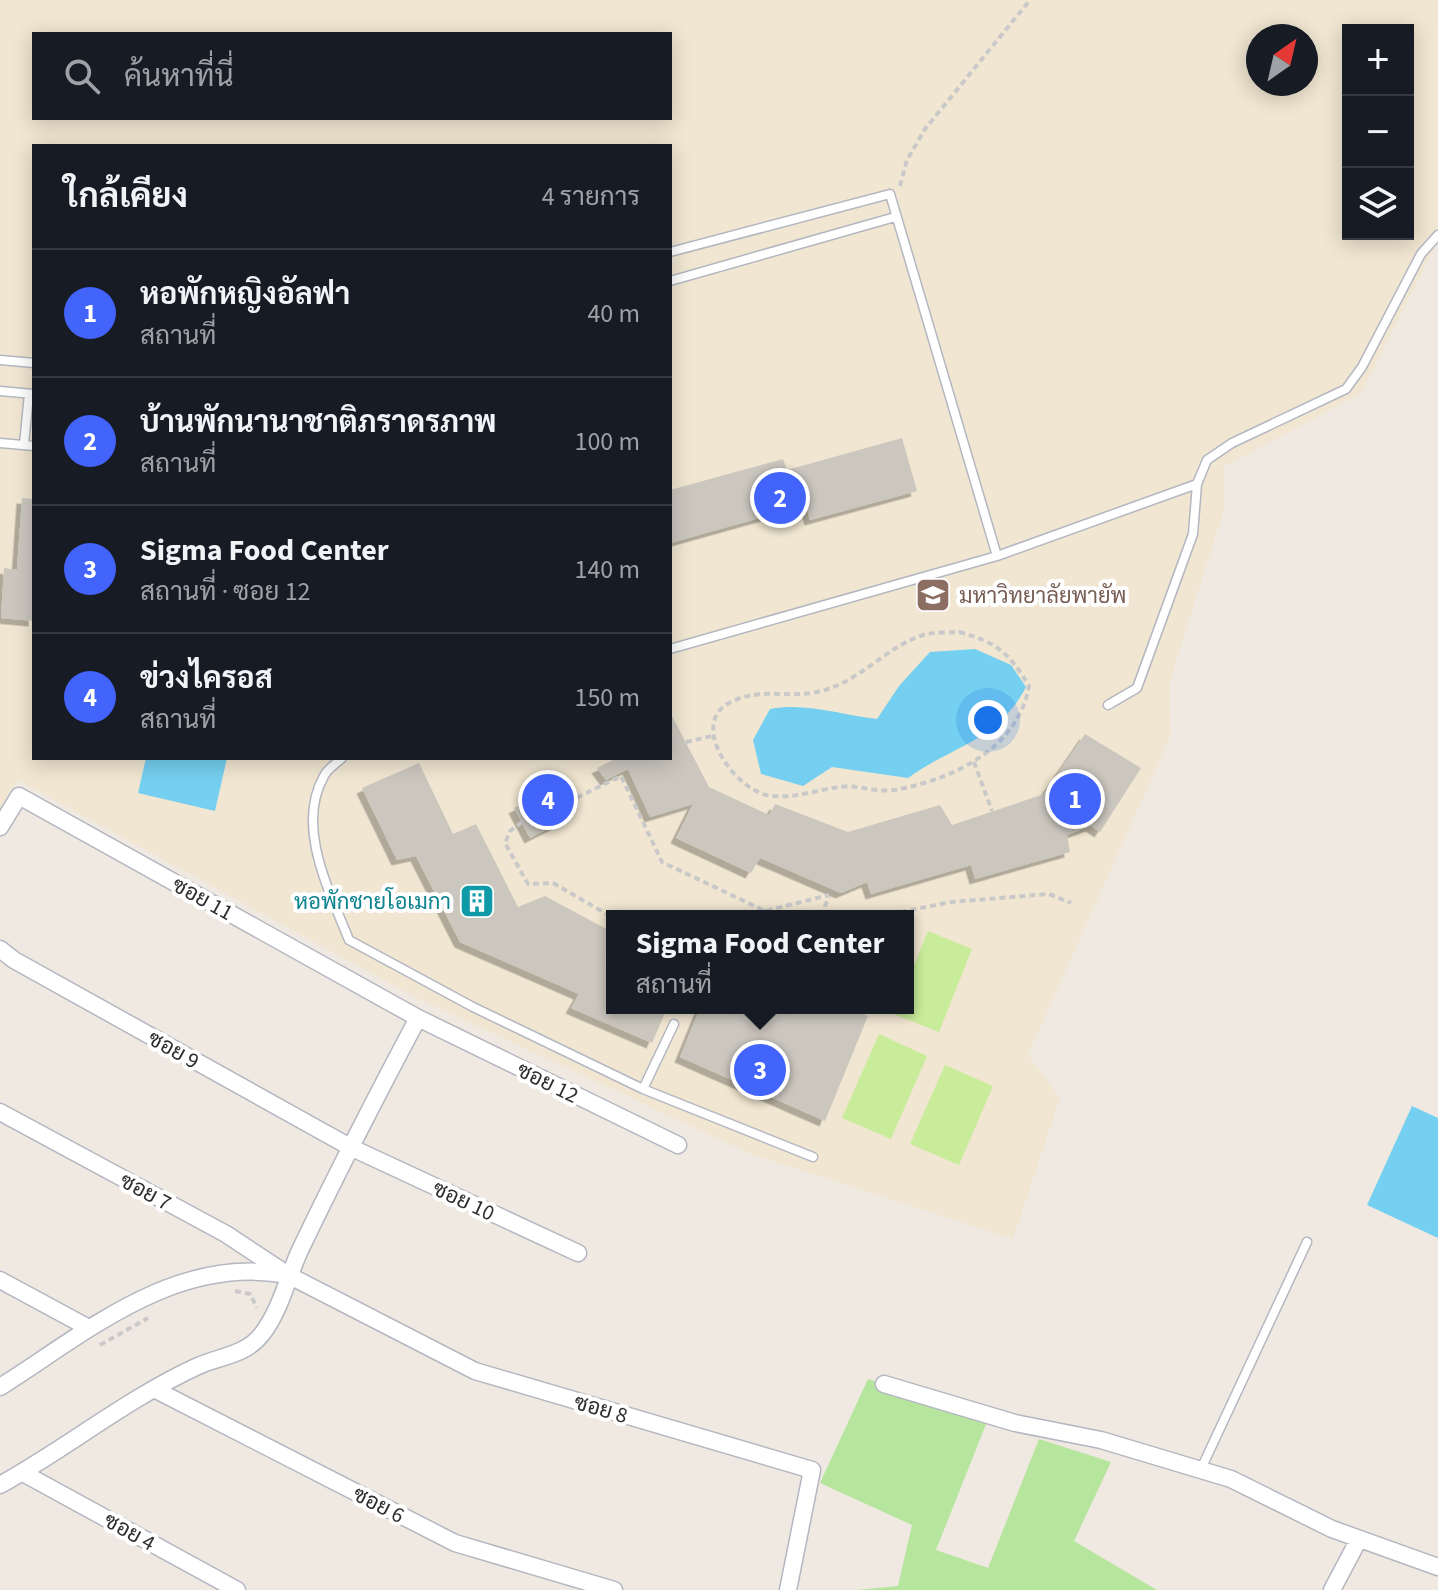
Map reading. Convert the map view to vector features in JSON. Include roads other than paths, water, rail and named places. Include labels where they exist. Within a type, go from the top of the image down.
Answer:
[{"type":"street","name":"ซอย 11","points":[[0,827],[19,796],[418,1018]]},
{"type":"street","name":"ซอย 9","points":[[0,949],[14,960],[350,1147]]},
{"type":"street","name":"ซอย 12","points":[[418,1018],[678,1145]]},
{"type":"street","points":[[0,1485],[154,1389],[200,1366],[242,1352],[262,1335],[279,1306],[288,1275],[350,1147],[418,1018]]},
{"type":"street","name":"ซอย 7","points":[[0,1112],[226,1234],[288,1275]]},
{"type":"street","name":"ซอย 10","points":[[350,1147],[578,1253]]},
{"type":"street","points":[[0,1387],[87,1327],[191,1278],[249,1269],[288,1275]]},
{"type":"street","name":"ซอย 8","points":[[288,1275],[475,1371],[812,1470],[788,1590]]},
{"type":"street","points":[[0,1280],[87,1327]]},
{"type":"street","points":[[884,1384],[1015,1423],[1101,1440],[1231,1479],[1292,1511],[1438,1567]]},
{"type":"street","name":"ซอย 6","points":[[154,1389],[455,1543],[614,1590]]},
{"type":"street","name":"ซอย 4","points":[[23,1473],[237,1590]]},
{"type":"street","points":[[1332,1590],[1359,1539]]},
{"type":"lane","points":[[672,251],[890,194],[997,556]]},
{"type":"lane","points":[[672,280],[895,217]]},
{"type":"lane","points":[[1108,705],[1137,688],[1193,534],[1197,484],[1207,460],[1232,443],[1346,389],[1362,367],[1421,254],[1438,235]]},
{"type":"lane","points":[[0,360],[32,363]]},
{"type":"lane","points":[[0,391],[32,394],[24,445]]},
{"type":"lane","points":[[0,443],[32,446]]},
{"type":"lane","points":[[672,648],[997,556],[1197,484]]},
{"type":"lane","points":[[340,760],[324,775],[312,821],[318,861],[349,940],[473,1007],[643,1089],[813,1157]]},
{"type":"lane","points":[[643,1089],[674,1024]]},
{"type":"lane","points":[[1200,1470],[1307,1242]]},
{"type":"water","points":[[975,649],[1011,665],[1026,687],[1002,720],[973,741],[908,778],[832,767],[803,786],[761,774],[753,740],[770,709],[810,708],[877,719],[899,686],[930,652]]},
{"type":"water","points":[[146,760],[227,760],[215,811],[138,793]]},
{"type":"water","points":[[1412,1106],[1438,1118],[1438,1238],[1367,1205]]},
{"type":"place","name":"บ้านพักนานาชาติภราดรภาพ","points":[[780,498]]},
{"type":"place","name":"มหาวิทยาลัยพายัพ","points":[[933,595]]},
{"type":"place","name":"หอพักหญิงอัลฟา","points":[[1075,799]]},
{"type":"place","name":"ข่วงไครอส","points":[[548,800]]},
{"type":"place","name":"หอพักชายโอเมกา","points":[[477,901]]},
{"type":"place","name":"Sigma Food Center","points":[[760,1070]]}]
